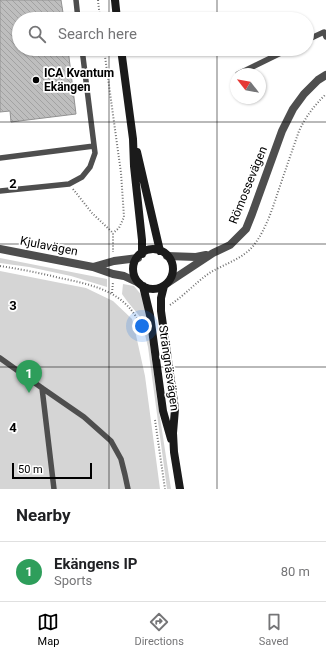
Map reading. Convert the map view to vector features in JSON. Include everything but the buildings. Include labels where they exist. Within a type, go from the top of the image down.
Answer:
[{"type":"main road","points":[[115,0],[116,12]]},
{"type":"main road","points":[[122,56],[133,139],[134,166],[142,240],[140,256],[134,267],[135,278],[141,285],[158,289],[166,284],[172,277],[173,271],[171,260],[168,256],[160,251],[154,250],[147,251],[140,256]]},
{"type":"main road","points":[[133,139],[160,251]]},
{"type":"main road","name":"Strängnäsvägen","points":[[166,284],[161,298],[161,311],[175,409],[173,433],[174,452]]},
{"type":"main road","name":"Strängnäsvägen","points":[[141,285],[150,315],[163,411],[174,452],[180,489]]},
{"type":"street","name":"Römossevägen","points":[[166,284],[213,253],[230,245],[246,229],[282,131],[293,109],[304,94],[318,80],[326,75]]},
{"type":"street","name":"Kjulavägen","points":[[0,248],[93,267],[124,276],[141,285]]},
{"type":"street","points":[[168,256],[196,257],[213,253]]},
{"type":"street","name":"Kjulavägen","points":[[93,267],[140,256]]},
{"type":"lane","points":[[76,0],[77,12]]},
{"type":"lane","points":[[314,37],[324,32],[326,37]]},
{"type":"lane","points":[[0,191],[69,184],[82,177],[90,167],[94,153],[94,146],[83,56]]},
{"type":"lane","points":[[250,68],[274,56]]},
{"type":"lane","points":[[0,158],[94,146]]},
{"type":"lane","points":[[0,358],[84,418],[111,441],[121,460],[128,489]]},
{"type":"lane","points":[[42,388],[54,489]]},
{"type":"path","points":[[98,0],[99,12]]},
{"type":"path","points":[[105,56],[121,173],[124,217],[119,228],[113,233]]},
{"type":"path","points":[[69,184],[92,213],[113,233],[114,261]]},
{"type":"path","points":[[0,266],[91,285],[112,293],[126,304]]},
{"type":"shaded area","points":[[0,258],[107,279],[107,287],[71,276],[29,267],[0,263]]},
{"type":"shaded area","points":[[0,271],[86,288],[113,301],[132,319],[145,376],[160,489],[0,489]]},
{"type":"shaded area","points":[[123,284],[134,286],[143,297],[171,489],[167,489],[148,347],[141,318],[122,294]]},
{"type":"place","name":"ICA Kvantum Ekängen","points":[[36,80]]},
{"type":"place","name":"Ekängens IP","points":[[29,393]]}]
